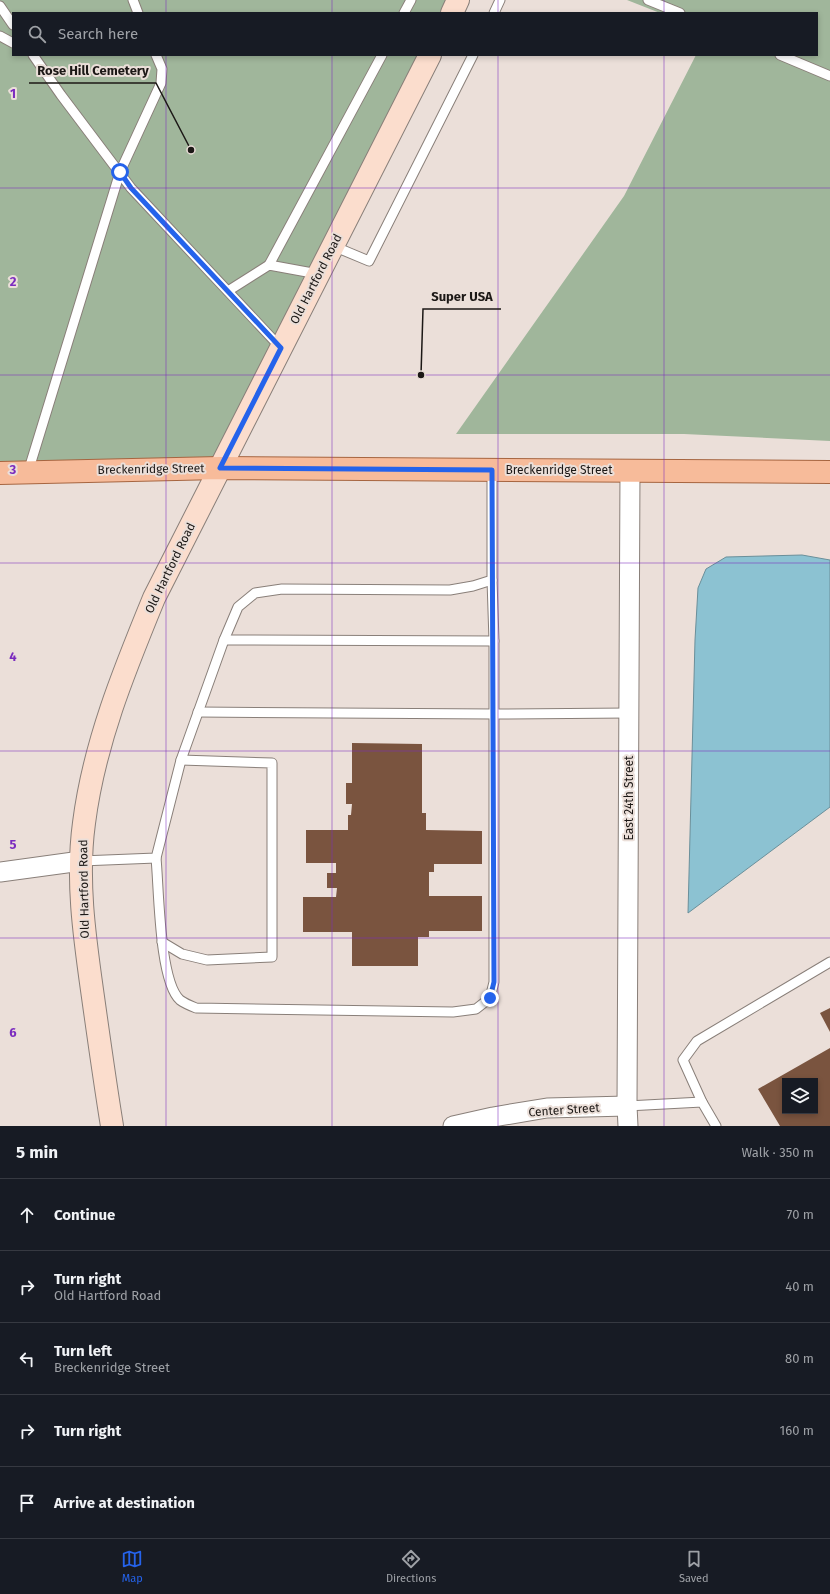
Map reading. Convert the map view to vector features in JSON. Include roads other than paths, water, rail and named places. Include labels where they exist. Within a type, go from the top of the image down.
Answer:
[{"type":"main road","points":[[452,12],[458,0]]},
{"type":"main road","name":"Old Hartford Road","points":[[112,1126],[87,958],[82,912],[81,861],[84,824],[90,783],[101,741],[129,658],[154,598],[429,56]]},
{"type":"main road","name":"Breckenridge Street","points":[[0,473],[220,468],[830,472]]},
{"type":"street","name":"East 24th Street","points":[[628,1126],[630,471]]},
{"type":"street","points":[[0,872],[81,861]]},
{"type":"street","name":"Center Street","points":[[453,1126],[493,1117],[547,1108],[627,1106]]},
{"type":"lane","points":[[133,0],[138,12]]},
{"type":"lane","points":[[405,12],[411,0]]},
{"type":"lane","points":[[494,12],[500,0]]},
{"type":"lane","points":[[648,0],[678,12]]},
{"type":"lane","points":[[0,6],[12,24]]},
{"type":"lane","points":[[0,36],[12,42]]},
{"type":"lane","points":[[34,56],[61,96],[131,188],[281,348]]},
{"type":"lane","points":[[28,472],[120,172],[161,83],[162,69],[156,56]]},
{"type":"lane","points":[[228,291],[269,265],[381,56]]},
{"type":"lane","points":[[333,246],[369,261],[472,56]]},
{"type":"lane","points":[[782,56],[830,76]]},
{"type":"lane","points":[[269,265],[318,274]]},
{"type":"lane","points":[[492,470],[492,580],[494,641],[494,982],[490,998],[476,1009],[453,1012],[196,1008],[179,999],[169,981],[162,942],[156,858],[181,760],[224,640],[238,607],[255,593],[282,589],[450,590],[473,586],[492,580]]},
{"type":"lane","points":[[224,640],[494,641]]},
{"type":"lane","points":[[198,712],[494,714],[629,713]]},
{"type":"lane","points":[[162,942],[182,954],[207,960],[272,957],[272,764],[181,760]]},
{"type":"lane","points":[[81,861],[156,858]]},
{"type":"lane","points":[[716,1126],[702,1102],[683,1060],[697,1041],[830,962]]},
{"type":"lane","points":[[627,1106],[702,1102]]},
{"type":"water","points":[[802,555],[830,560],[830,807],[688,913],[695,640],[698,588],[706,569],[726,557]]},
{"type":"place","name":"Rose Hill Cemetery","points":[[191,150]]},
{"type":"place","name":"Super USA","points":[[421,375]]}]
